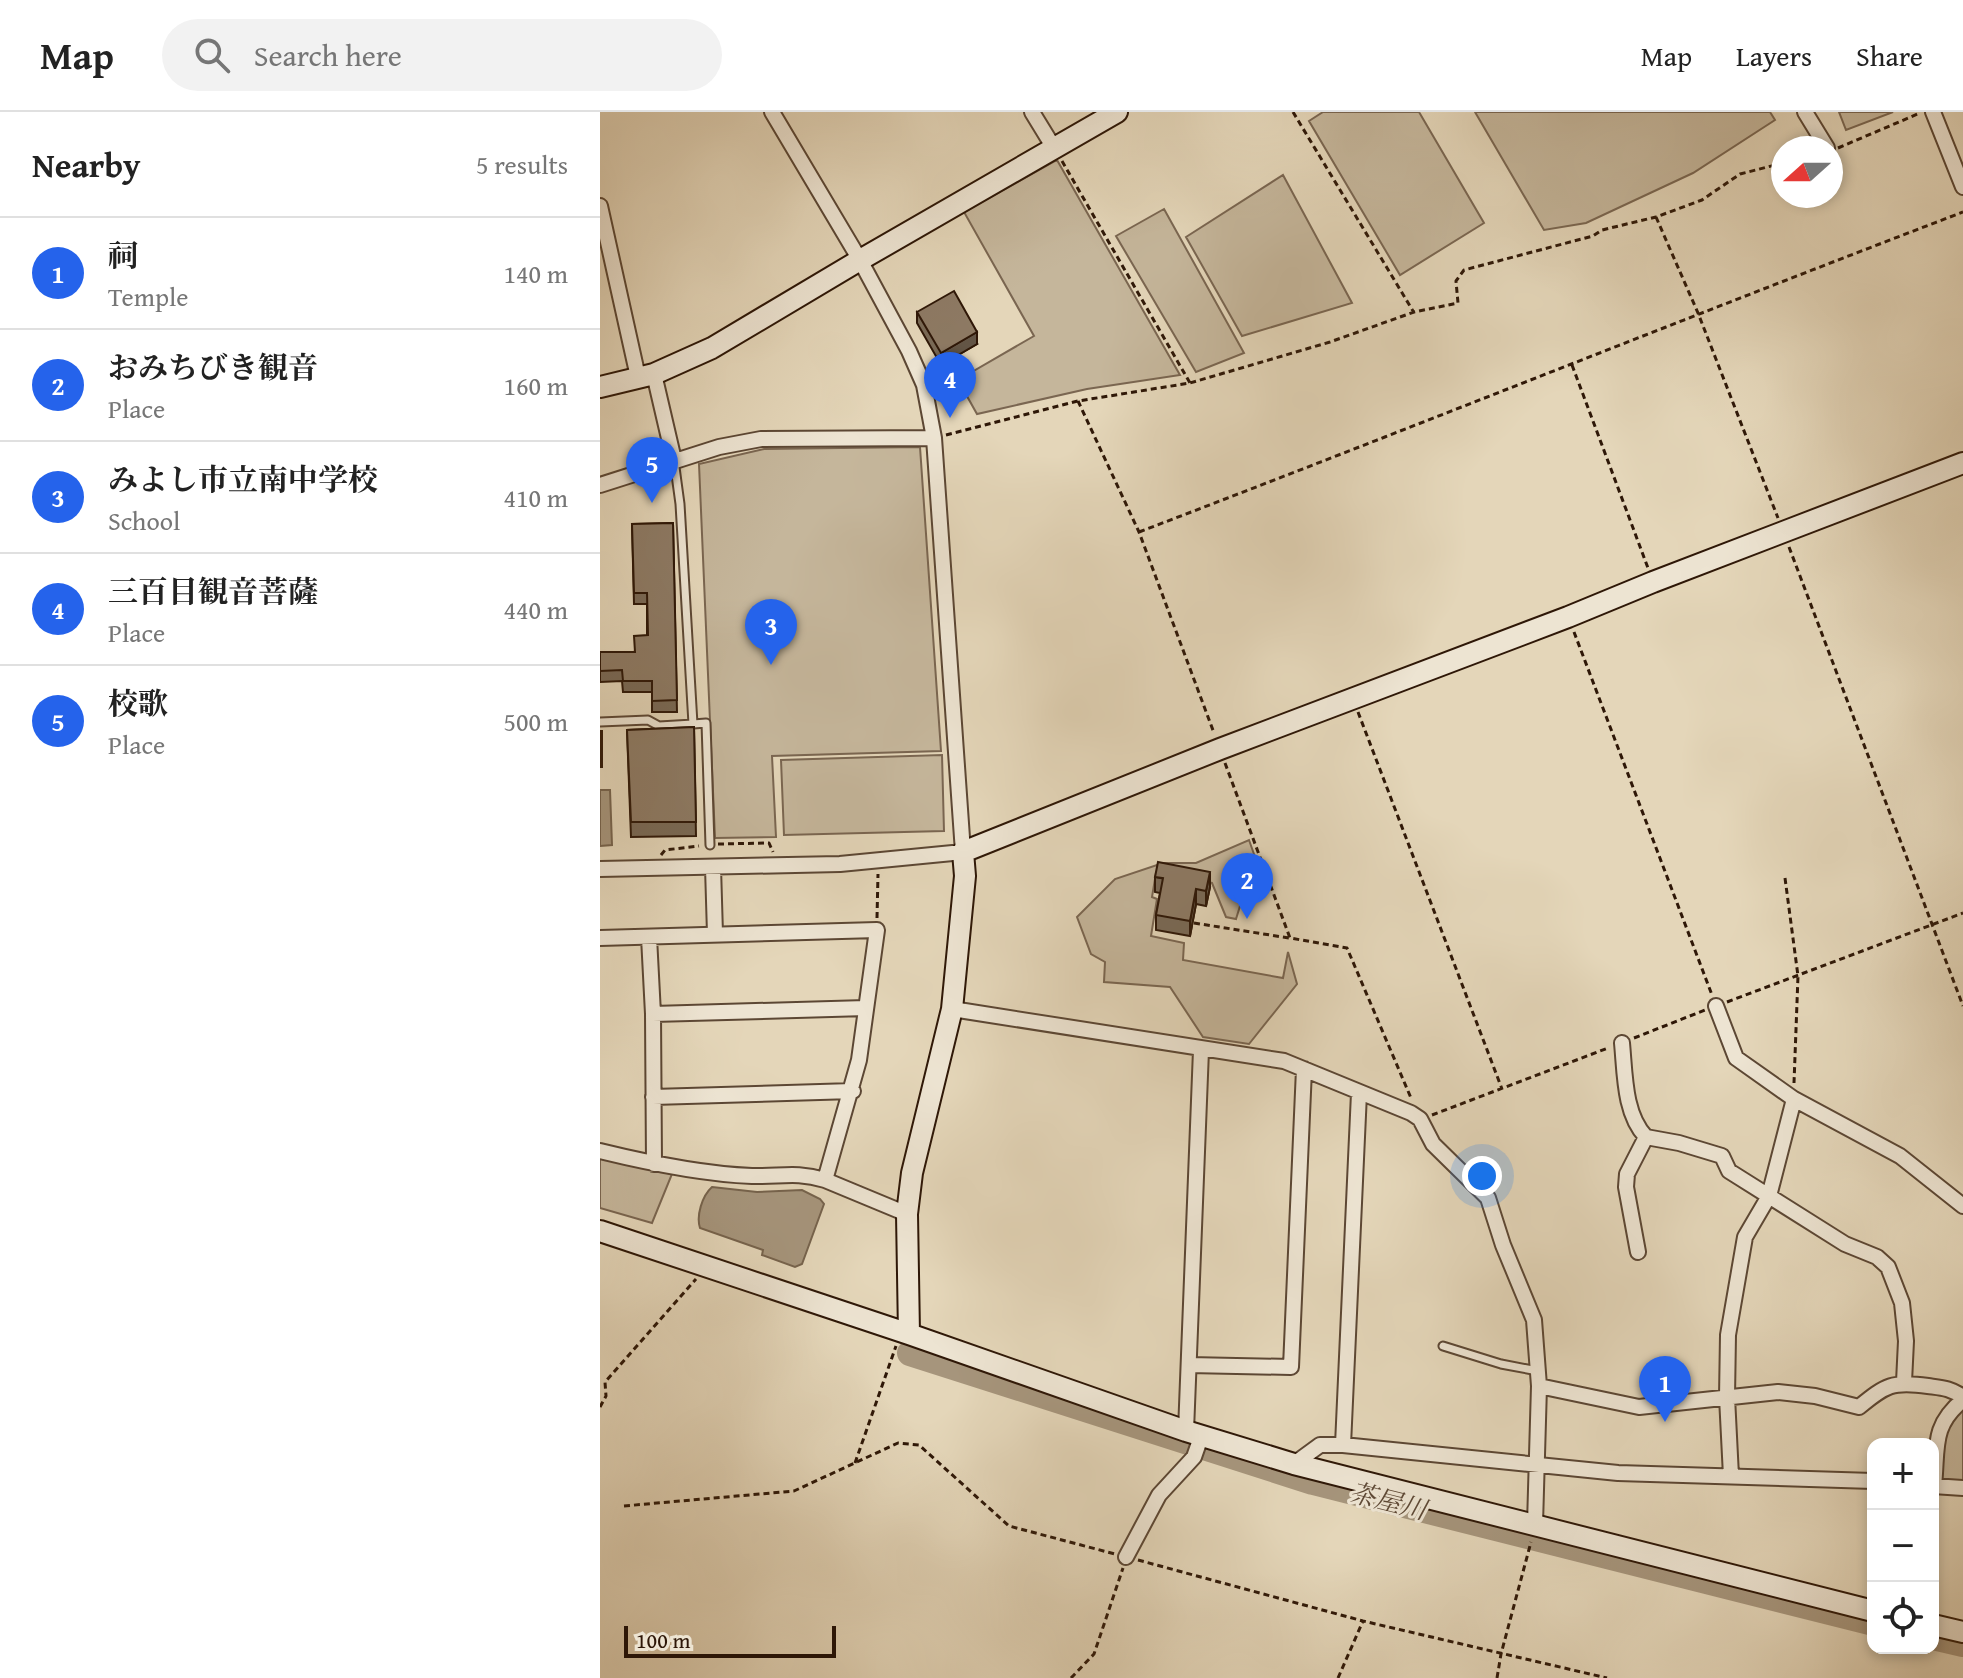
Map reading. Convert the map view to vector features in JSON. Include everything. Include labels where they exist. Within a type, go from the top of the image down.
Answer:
[{"type":"street","points":[[772,112],[860,260],[909,351],[924,385],[934,438],[965,876],[952,1009],[912,1173],[907,1214],[905,1333]]},
{"type":"street","points":[[1032,112],[1054,148]]},
{"type":"street","points":[[600,387],[646,375],[712,348],[1117,112]]},
{"type":"street","points":[[1805,112],[1821,136]]},
{"type":"street","points":[[1933,112],[1963,187]]},
{"type":"street","points":[[600,206],[646,375],[674,460]]},
{"type":"street","points":[[600,485],[719,447],[761,439],[934,438]]},
{"type":"street","points":[[600,869],[878,862],[963,852],[1220,749],[1963,463]]},
{"type":"street","points":[[713,867],[715,934]]},
{"type":"street","points":[[600,938],[877,930],[853,1091],[825,1180]]},
{"type":"street","points":[[649,937],[654,1164]]},
{"type":"street","points":[[1716,1006],[1736,1058],[1794,1099],[1900,1156],[1963,1206]]},
{"type":"street","points":[[653,1014],[866,1008]]},
{"type":"street","points":[[952,1009],[1284,1061],[1420,1119],[1433,1144],[1488,1198],[1503,1245],[1534,1320],[1539,1378],[1533,1533]]},
{"type":"street","points":[[1622,1043],[1630,1104],[1637,1128],[1646,1137],[1722,1156],[1729,1171],[1845,1244],[1877,1257],[1888,1267],[1902,1303],[1906,1341],[1904,1382]]},
{"type":"street","points":[[1126,1557],[1159,1495],[1195,1441],[1189,1365],[1201,1050]]},
{"type":"street","points":[[1189,1365],[1291,1367],[1304,1069]]},
{"type":"street","points":[[653,1097],[853,1091]]},
{"type":"street","points":[[1343,1445],[1359,1093]]},
{"type":"street","points":[[1731,1476],[1728,1335],[1745,1237],[1769,1196],[1794,1099]]},
{"type":"street","points":[[1638,1252],[1626,1187],[1627,1174],[1646,1137]]},
{"type":"street","points":[[600,1151],[654,1164],[753,1176],[804,1173],[907,1214]]},
{"type":"street","points":[[600,1231],[905,1333],[1195,1441],[1294,1464],[1533,1533],[1867,1610]]},
{"type":"street","points":[[1539,1378],[1639,1407],[1778,1392],[1815,1396],[1859,1407],[1880,1390],[1904,1382],[1950,1388],[1963,1398],[1945,1415],[1939,1438]]},
{"type":"street","points":[[1294,1464],[1320,1445],[1343,1445],[1618,1473],[1867,1481]]},
{"type":"street","points":[[1939,1486],[1963,1488]]},
{"type":"street","points":[[1939,1626],[1963,1632]]},
{"type":"lane","points":[[1940,129],[1963,167]]},
{"type":"lane","points":[[674,460],[680,504],[693,724]]},
{"type":"lane","points":[[600,722],[648,720],[659,726],[706,723],[710,845]]},
{"type":"lane","points":[[1443,1346],[1539,1378]]},
{"type":"path","points":[[1293,112],[1414,312]]},
{"type":"path","points":[[1843,143],[1922,112]]},
{"type":"path","points":[[1054,148],[1190,383]]},
{"type":"path","points":[[934,438],[1078,401],[1190,383],[1330,342],[1414,312],[1458,303],[1456,281],[1464,270],[1656,217],[1702,200],[1740,174],[1771,166]]},
{"type":"path","points":[[1139,532],[1963,212]]},
{"type":"path","points":[[1656,217],[1698,313],[1783,531],[1963,1006]]},
{"type":"path","points":[[1572,365],[1653,582]]},
{"type":"path","points":[[1078,401],[1139,532],[1290,938]]},
{"type":"path","points":[[1568,617],[1716,1006]]},
{"type":"path","points":[[1353,699],[1502,1089]]},
{"type":"path","points":[[656,860],[665,850],[769,843],[775,856]]},
{"type":"path","points":[[877,930],[878,862]]},
{"type":"path","points":[[1785,878],[1798,976],[1794,1099]]},
{"type":"path","points":[[1194,923],[1347,948],[1420,1119],[1963,913]]},
{"type":"path","points":[[600,1407],[606,1396],[605,1382],[707,1266]]},
{"type":"path","points":[[855,1463],[905,1333]]},
{"type":"path","points":[[624,1506],[794,1491],[898,1443],[919,1445],[1009,1526],[1363,1621],[1607,1678]]},
{"type":"path","points":[[1497,1678],[1533,1533]]},
{"type":"path","points":[[1071,1678],[1094,1654],[1126,1557]]},
{"type":"path","points":[[1338,1678],[1363,1621]]},
{"type":"shaded area","points":[[1323,112],[1419,112],[1484,223],[1400,275],[1309,121]]},
{"type":"shaded area","points":[[1475,112],[1770,112],[1775,120],[1693,173],[1586,223],[1544,230]]},
{"type":"shaded area","points":[[1839,112],[1893,112],[1846,130]]},
{"type":"shaded area","points":[[1057,160],[1180,375],[1087,389],[977,414],[958,380],[1034,336],[964,212]]},
{"type":"shaded area","points":[[1283,175],[1352,303],[1242,336],[1186,237]]},
{"type":"shaded area","points":[[1164,209],[1244,353],[1196,372],[1116,236]]},
{"type":"shaded area","points":[[920,447],[941,751],[772,756],[776,837],[715,838],[699,464],[764,449]]},
{"type":"shaded area","points":[[942,755],[944,831],[784,835],[781,760]]},
{"type":"shaded area","points":[[600,790],[610,790],[612,845],[600,846]]},
{"type":"shaded area","points":[[1249,840],[1255,857],[1236,919],[1226,917],[1212,883],[1156,873],[1152,897],[1157,899],[1151,936],[1184,943],[1183,960],[1283,978],[1288,952],[1297,984],[1249,1044],[1203,1037],[1170,987],[1104,982],[1105,962],[1091,954],[1077,917],[1115,879],[1163,863],[1196,863]]},
{"type":"shaded area","points":[[600,1158],[672,1174],[652,1223],[600,1208]]},
{"type":"shaded area","points":[[712,1187],[757,1192],[802,1190],[820,1199],[824,1204],[802,1264],[795,1267],[762,1255],[763,1250],[700,1228],[701,1206]]},
{"type":"shaded area","points":[[1963,1406],[1963,1484],[1939,1482],[1940,1438]]},
{"type":"building","points":[[954,291],[977,332],[941,353],[917,312]]},
{"type":"building","points":[[673,523],[677,700],[652,701],[652,681],[623,681],[622,670],[600,671],[600,652],[635,652],[634,636],[648,635],[647,593],[634,593],[632,524]]},
{"type":"building","points":[[694,727],[696,822],[631,822],[627,730]]},
{"type":"building","points":[[602,731],[602,767],[600,767]]},
{"type":"building","points":[[1158,862],[1210,872],[1206,891],[1196,889],[1190,921],[1156,915],[1163,878],[1155,877]]},
{"type":"waterway","name":"茶屋川","points":[[910,1353],[1313,1482],[1867,1621]]},
{"type":"waterway","name":"茶屋川","points":[[1939,1638],[1963,1644]]},
{"type":"place","name":"三百目観音菩薩","points":[[950,418]]},
{"type":"place","name":"校歌","points":[[652,503]]},
{"type":"place","name":"みよし市立南中学校","points":[[771,665]]},
{"type":"place","name":"おみちびき観音","points":[[1247,919]]},
{"type":"place","name":"祠","points":[[1665,1422]]}]
